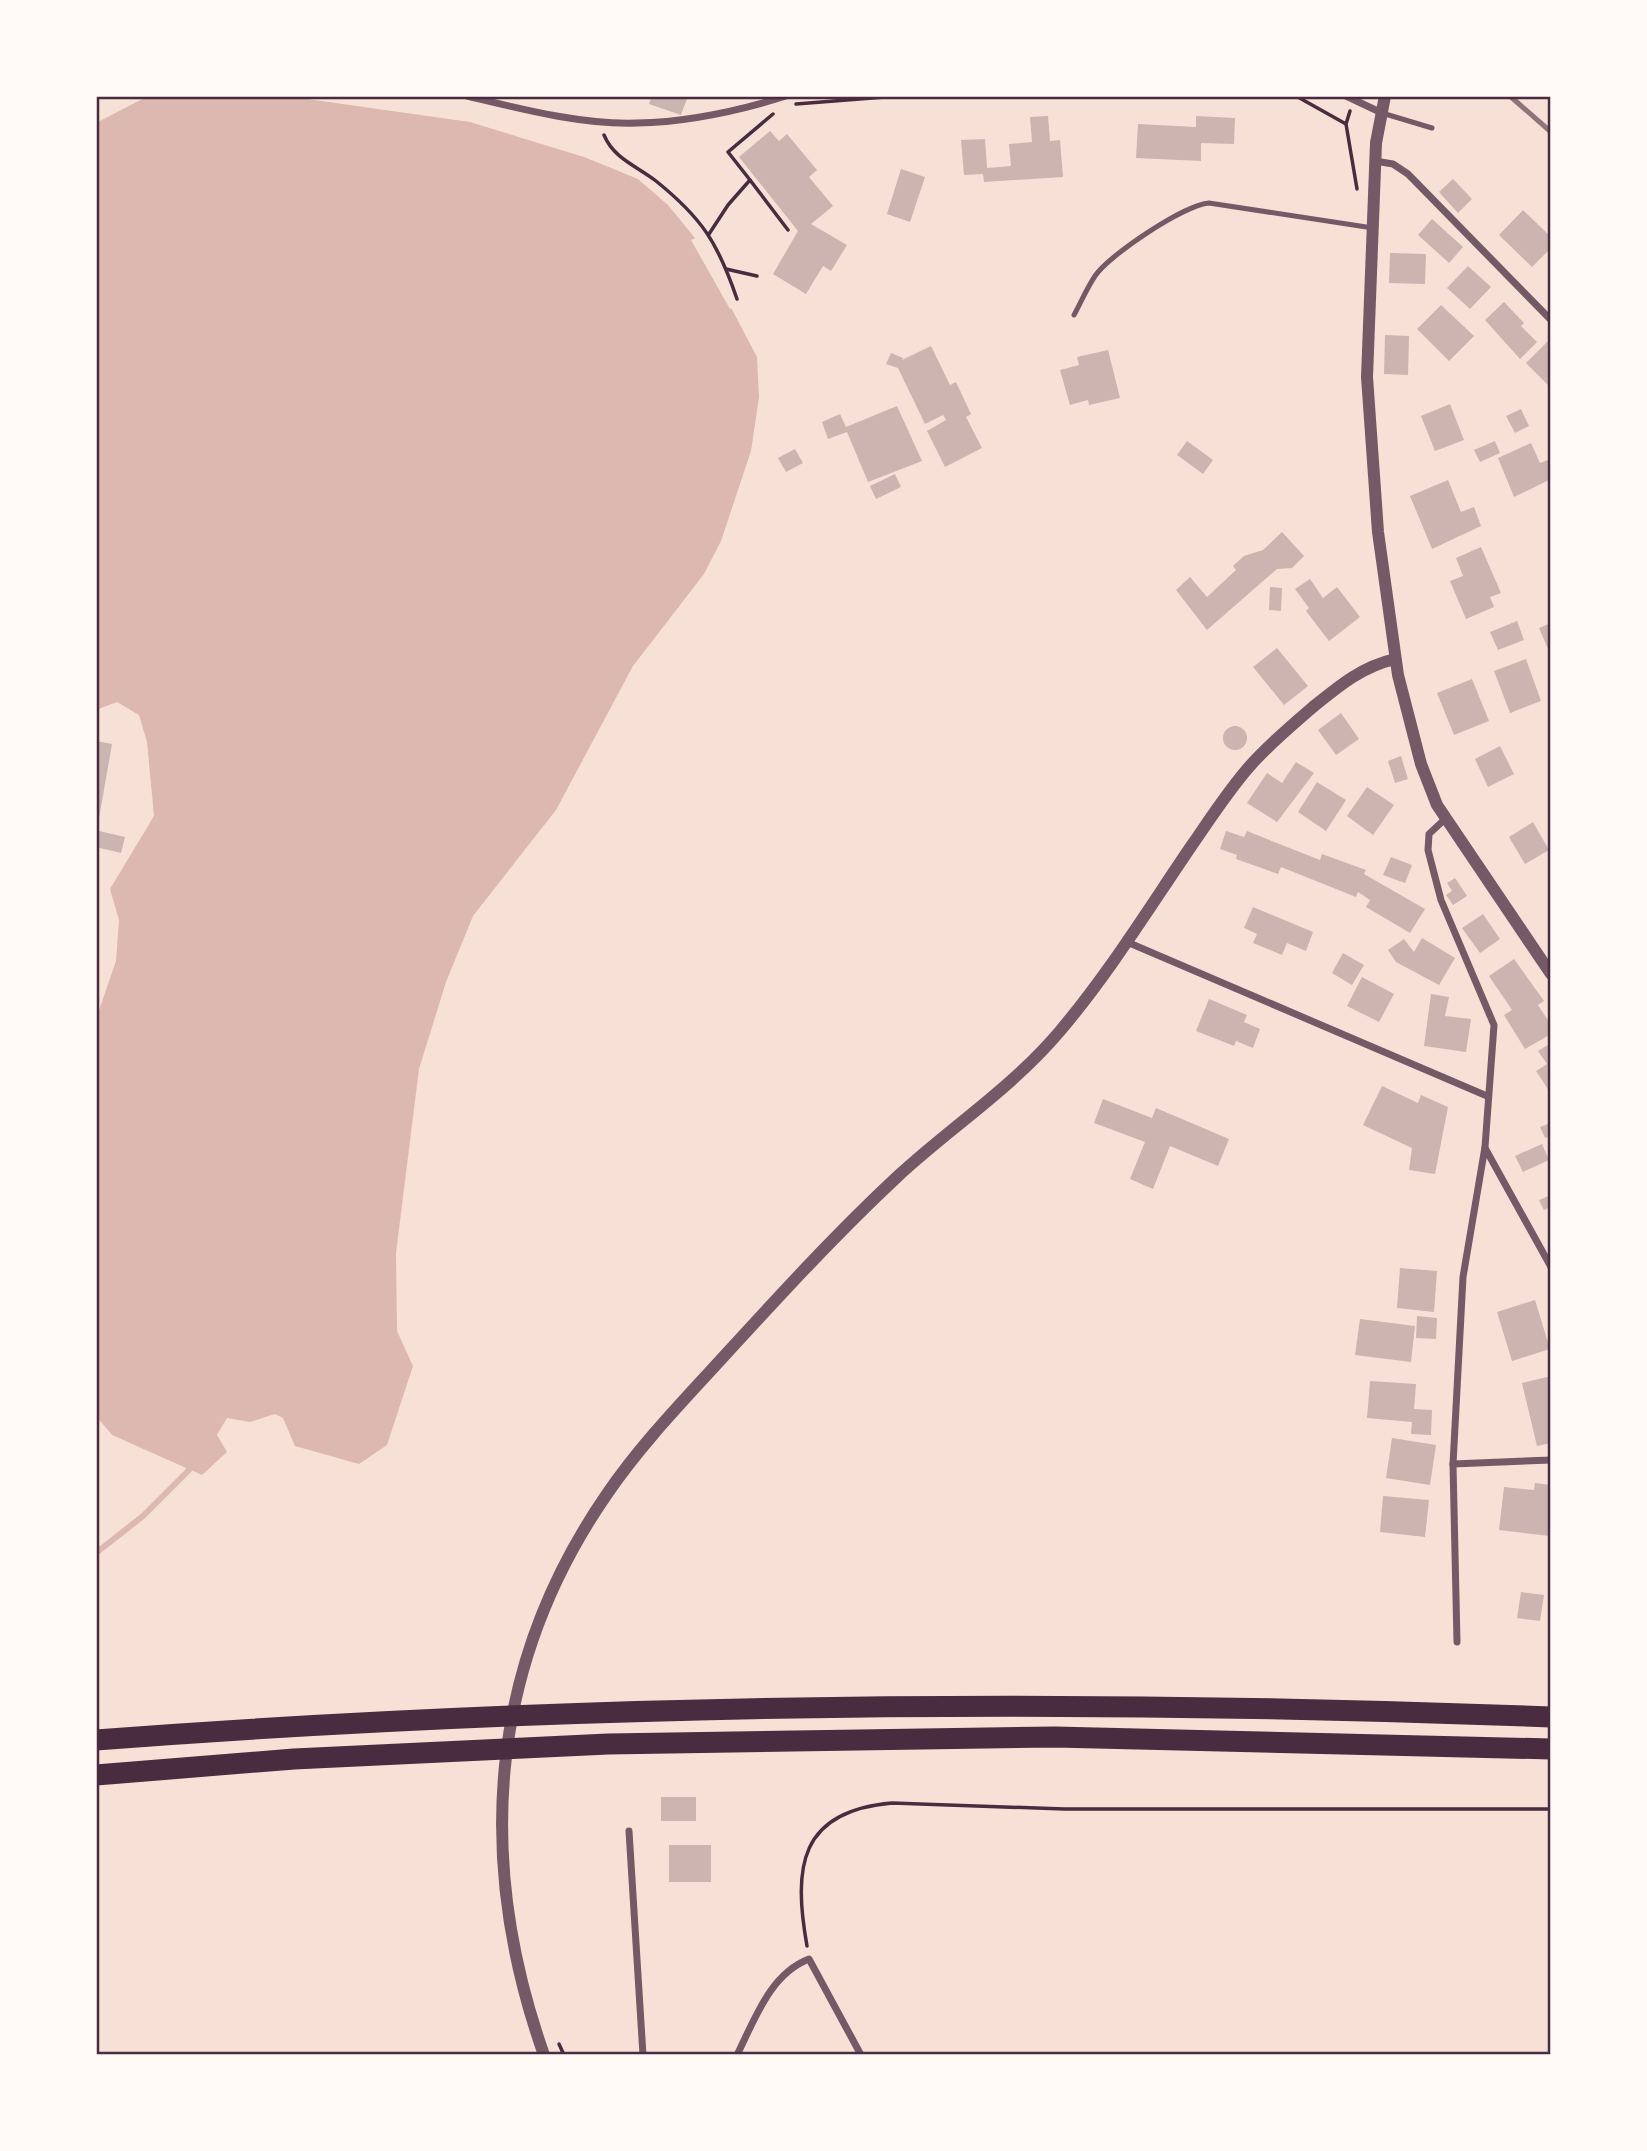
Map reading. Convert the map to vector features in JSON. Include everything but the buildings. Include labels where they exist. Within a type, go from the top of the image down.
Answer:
[{"type":"highway","points":[[96,1740],[293,1725],[605,1711],[1051,1704],[1551,1717]]},
{"type":"highway","points":[[96,1775],[294,1759],[608,1744],[1055,1738],[1551,1749]]},
{"type":"street","points":[[467,96],[597,121],[638,123],[725,112],[786,96]]},
{"type":"street","points":[[1346,96],[1382,113]]},
{"type":"street","points":[[1385,96],[1375,161],[1367,377],[1378,532],[1395,659],[1421,764],[1445,819],[1549,969]]},
{"type":"street","points":[[1375,161],[1393,164],[1408,174],[1551,320]]},
{"type":"street","points":[[544,2055],[524,1997],[510,1927],[501,1821],[503,1762],[538,1620],[552,1588],[597,1507],[629,1465],[741,1338],[850,1223],[900,1174],[998,1094],[1037,1057],[1127,942],[1249,767],[1293,724],[1355,674],[1372,665],[1395,659]]},
{"type":"street","points":[[1445,819],[1429,834],[1428,850],[1450,925],[1492,1017],[1485,1147],[1463,1277],[1453,1464],[1457,1642]]},
{"type":"street","points":[[1127,942],[1487,1096]]},
{"type":"street","points":[[1485,1147],[1551,1267]]},
{"type":"street","points":[[1453,1464],[1551,1460]]},
{"type":"street","points":[[629,1831],[643,2055]]},
{"type":"street","points":[[737,2055],[780,1977],[794,1965],[809,1959],[861,2055]]},
{"type":"lane","points":[[1382,113],[1432,128]]},
{"type":"lane","points":[[1074,315],[1096,274],[1180,211],[1196,204],[1209,203],[1373,228]]},
{"type":"path","points":[[792,104],[898,96]]},
{"type":"path","points":[[1296,96],[1346,124]]},
{"type":"path","points":[[783,109],[728,152],[788,230]]},
{"type":"path","points":[[597,121],[606,141],[618,155],[672,195],[709,233],[737,299]]},
{"type":"path","points":[[709,233],[728,205],[750,180]]},
{"type":"path","points":[[726,269],[757,276]]},
{"type":"path","points":[[809,1959],[799,1882],[808,1847],[831,1821],[869,1805],[892,1803],[1158,1810],[1551,1809]]},
{"type":"path","points":[[555,2035],[564,2055]]},
{"type":"shaded area","points":[[148,96],[286,96],[470,122],[584,157],[638,179],[668,205],[694,237],[757,357],[759,397],[751,451],[721,541],[704,574],[633,666],[556,810],[473,916],[446,982],[419,1069],[396,1253],[397,1331],[413,1366],[387,1445],[359,1464],[295,1446],[283,1418],[275,1414],[250,1422],[227,1418],[217,1435],[227,1452],[202,1475],[112,1435],[96,1416],[96,1283],[99,1281],[96,1270],[96,1019],[116,961],[119,920],[110,889],[154,816],[147,742],[139,715],[117,702],[96,710],[96,123]]},
{"type":"pier","points":[[698,237],[736,306],[730,309],[691,240]]},
{"type":"waterway","points":[[96,1553],[143,1516],[189,1470],[190,1463]]},
{"type":"railway","points":[[1510,96],[1551,132]]}]
